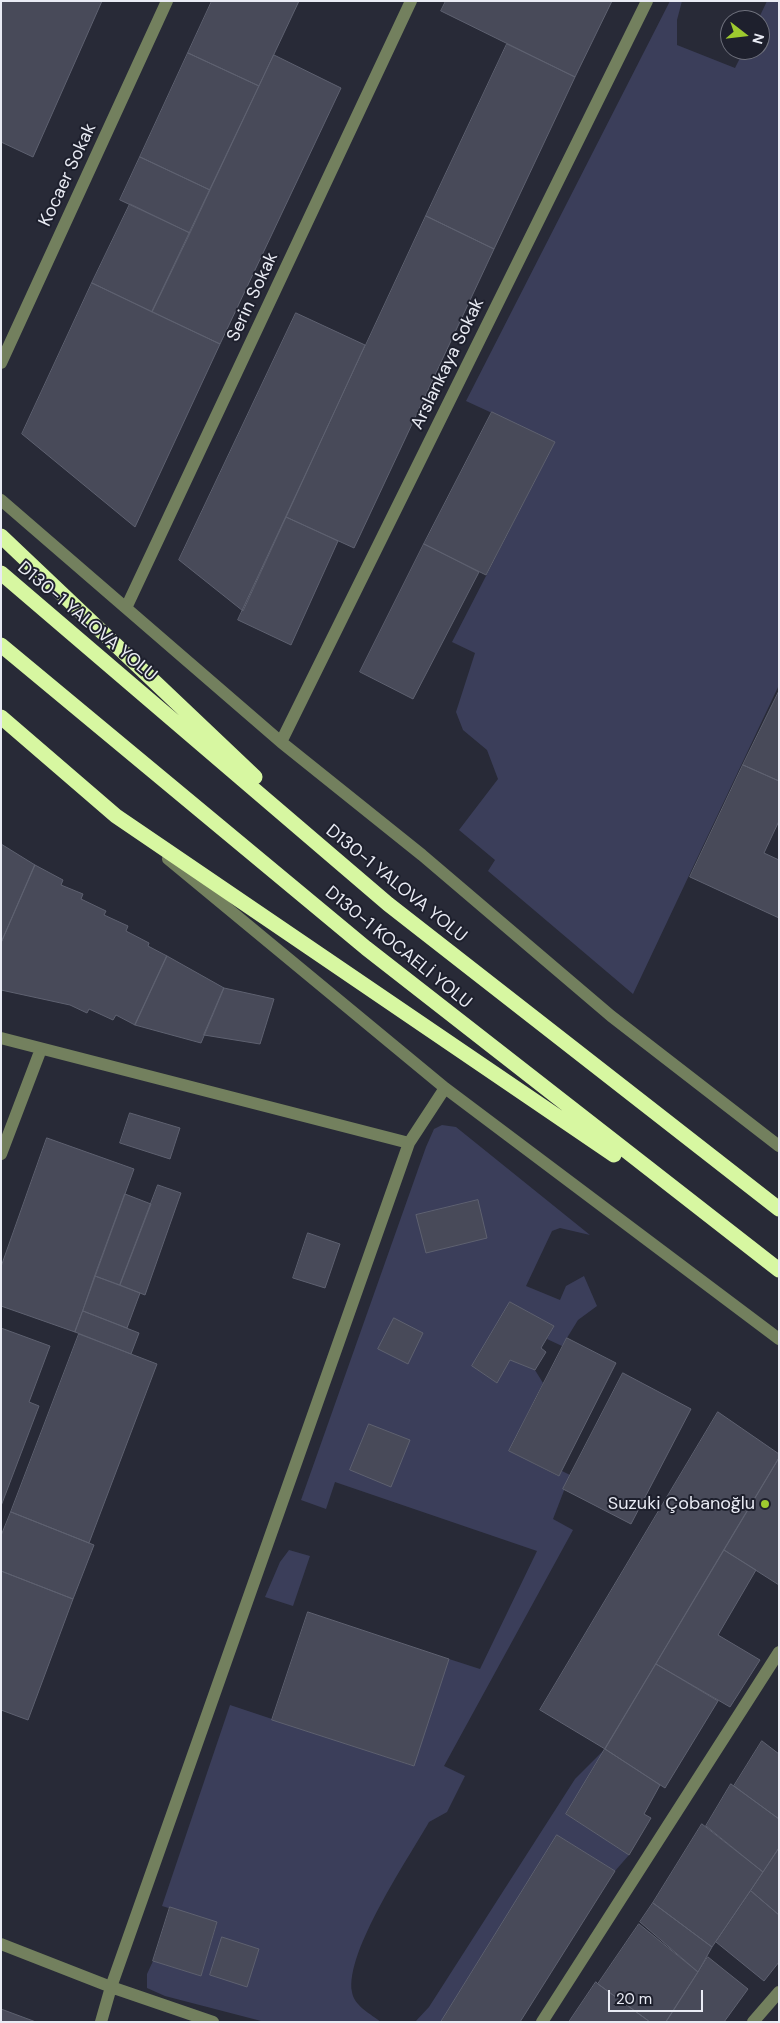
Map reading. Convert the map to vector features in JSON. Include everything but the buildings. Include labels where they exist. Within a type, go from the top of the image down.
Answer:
[{"type":"highway","points":[[1,536],[388,904]]},
{"type":"highway","name":"D130-1 YALOVA YOLU","points":[[1,573],[388,904],[779,1209]]},
{"type":"highway","name":"D130-1 KOCAELİ YOLU","points":[[1,644],[366,948],[779,1270]]},
{"type":"highway","points":[[1,717],[116,816],[724,1229]]},
{"type":"street","name":"Kocaer Sokak","points":[[1,363],[167,1]]},
{"type":"street","name":"Serin Sokak","points":[[126,608],[411,1]]},
{"type":"street","name":"Arslankaya Sokak","points":[[281,742],[647,1]]},
{"type":"street","points":[[1,500],[281,742],[422,855],[611,1016],[779,1146]]},
{"type":"street","points":[[116,816],[445,1088],[779,1339]]},
{"type":"street","points":[[1,1038],[408,1143]]},
{"type":"street","points":[[1,1154],[41,1049]]},
{"type":"street","points":[[101,2022],[111,1987],[408,1143],[445,1088]]},
{"type":"street","points":[[542,2022],[779,1652]]},
{"type":"street","points":[[1,1944],[111,1987],[213,2022]]},
{"type":"street","points":[[753,2022],[779,1992]]},
{"type":"shaded area","points":[[670,1],[682,1],[677,20],[677,45],[735,68],[739,60],[770,60],[770,10],[763,10],[767,1],[779,1],[779,685],[633,994],[488,871],[495,860],[459,830],[498,779],[487,750],[463,730],[456,712],[475,653],[452,642],[555,442],[466,401]]},
{"type":"shaded area","points":[[442,1125],[456,1127],[590,1235],[560,1228],[552,1231],[526,1286],[560,1300],[566,1286],[584,1276],[597,1306],[578,1320],[562,1346],[547,1339],[554,1326],[510,1302],[472,1366],[497,1383],[510,1360],[535,1370],[543,1383],[509,1451],[558,1476],[562,1471],[570,1475],[553,1519],[573,1530],[444,1766],[465,1776],[447,1812],[429,1822],[380,1906],[358,1954],[352,1975],[353,1997],[364,2009],[381,2022],[265,2022],[165,1996],[147,1988],[147,1974],[153,1961],[201,1976],[217,1923],[162,1906],[230,1705],[413,1766],[449,1659],[480,1669],[537,1551],[335,1482],[326,1509],[301,1500],[426,1147],[434,1129]]},
{"type":"shaded area","points":[[289,1550],[310,1556],[293,1606],[265,1597],[280,1562]]},
{"type":"shaded area","points":[[605,1749],[566,1814],[629,1855],[615,1871],[557,1835],[441,2022],[415,2022],[429,2007],[575,1779]]},
{"type":"place","name":"Suzuki Çobanoğlu","points":[[765,1504]]}]
